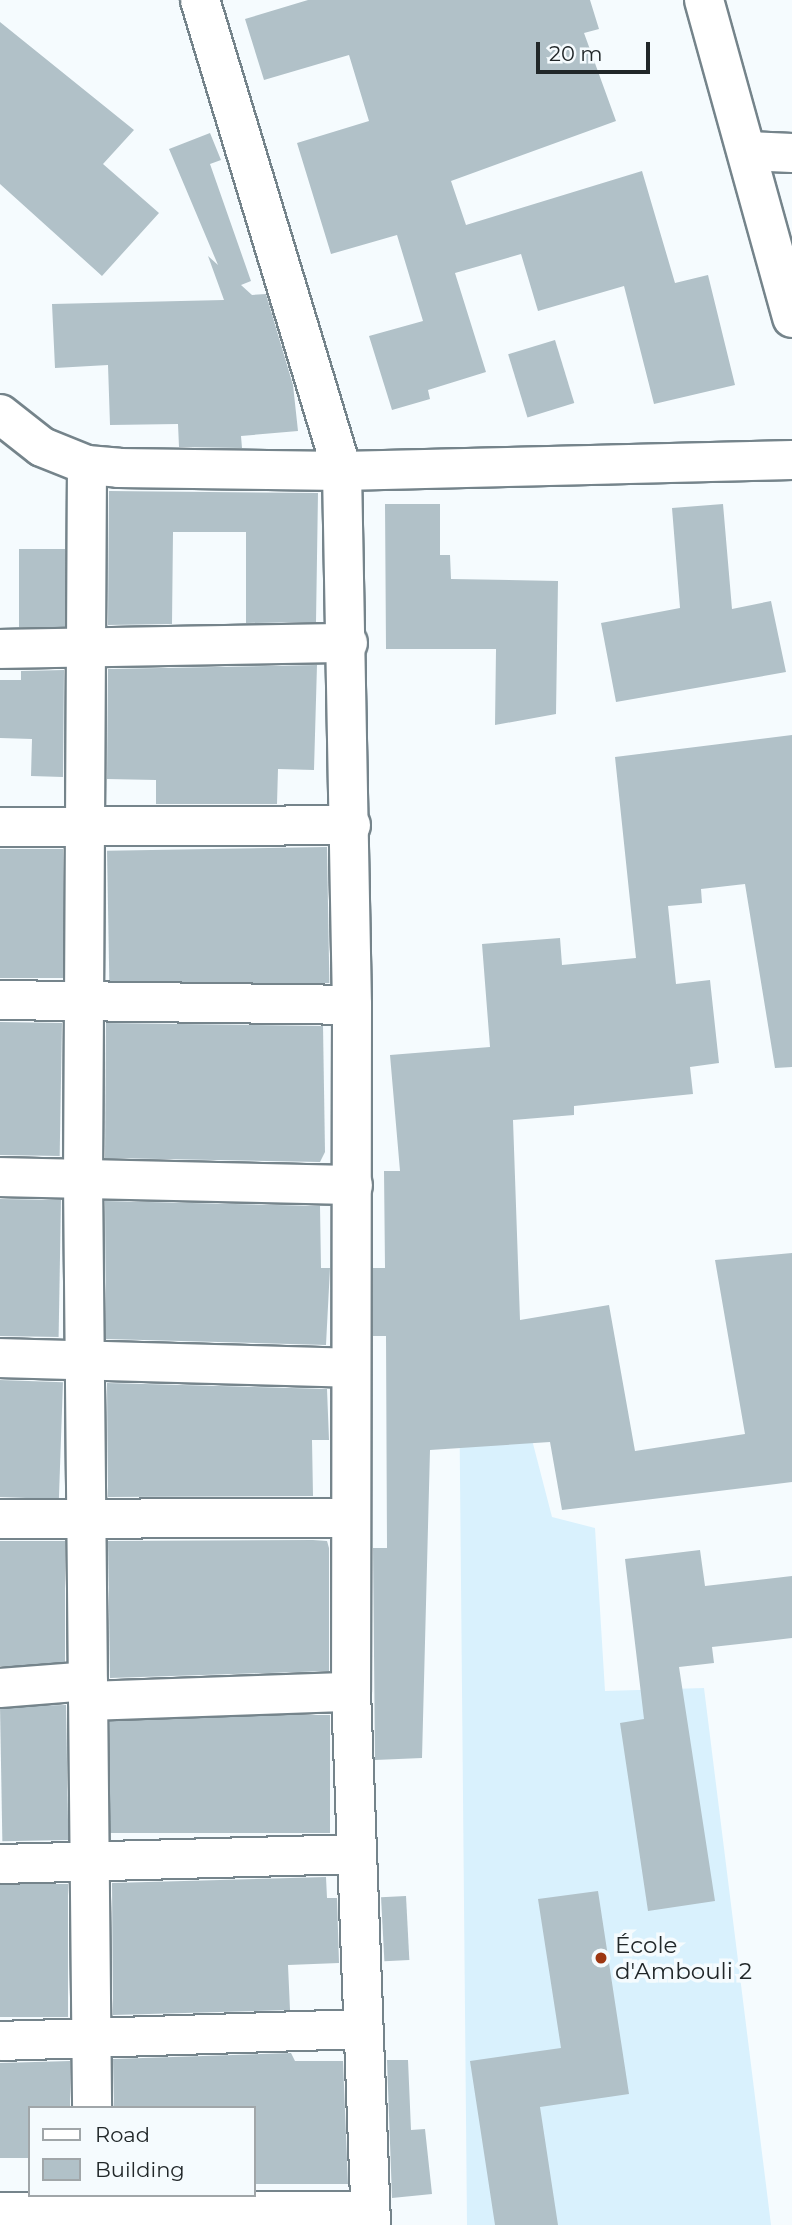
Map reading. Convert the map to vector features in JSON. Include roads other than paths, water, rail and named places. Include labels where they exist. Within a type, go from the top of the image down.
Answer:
[{"type":"street","points":[[0,2212],[93,2210],[371,2218],[351,1692],[348,1368],[353,1185],[351,825],[342,471],[200,0]]},
{"type":"street","points":[[704,0],[748,151],[792,318]]},
{"type":"street","points":[[748,151],[792,153]]},
{"type":"street","points":[[0,414],[42,447],[87,466],[342,471],[792,460]]},
{"type":"street","points":[[87,466],[82,647],[83,1179],[90,1517],[88,1691],[92,2106]]},
{"type":"street","points":[[0,649],[348,643]]},
{"type":"street","points":[[0,827],[351,825]]},
{"type":"street","points":[[0,1000],[352,1005]]},
{"type":"street","points":[[0,1177],[353,1185]]},
{"type":"street","points":[[0,1358],[87,1358],[348,1368]]},
{"type":"street","points":[[0,1519],[350,1518]]},
{"type":"street","points":[[0,1688],[351,1692]]},
{"type":"street","points":[[0,1864],[356,1854]]},
{"type":"street","points":[[0,2041],[91,2043],[362,2029]]},
{"type":"place","name":"École d'Ambouli 2","points":[[601,1958]]}]
